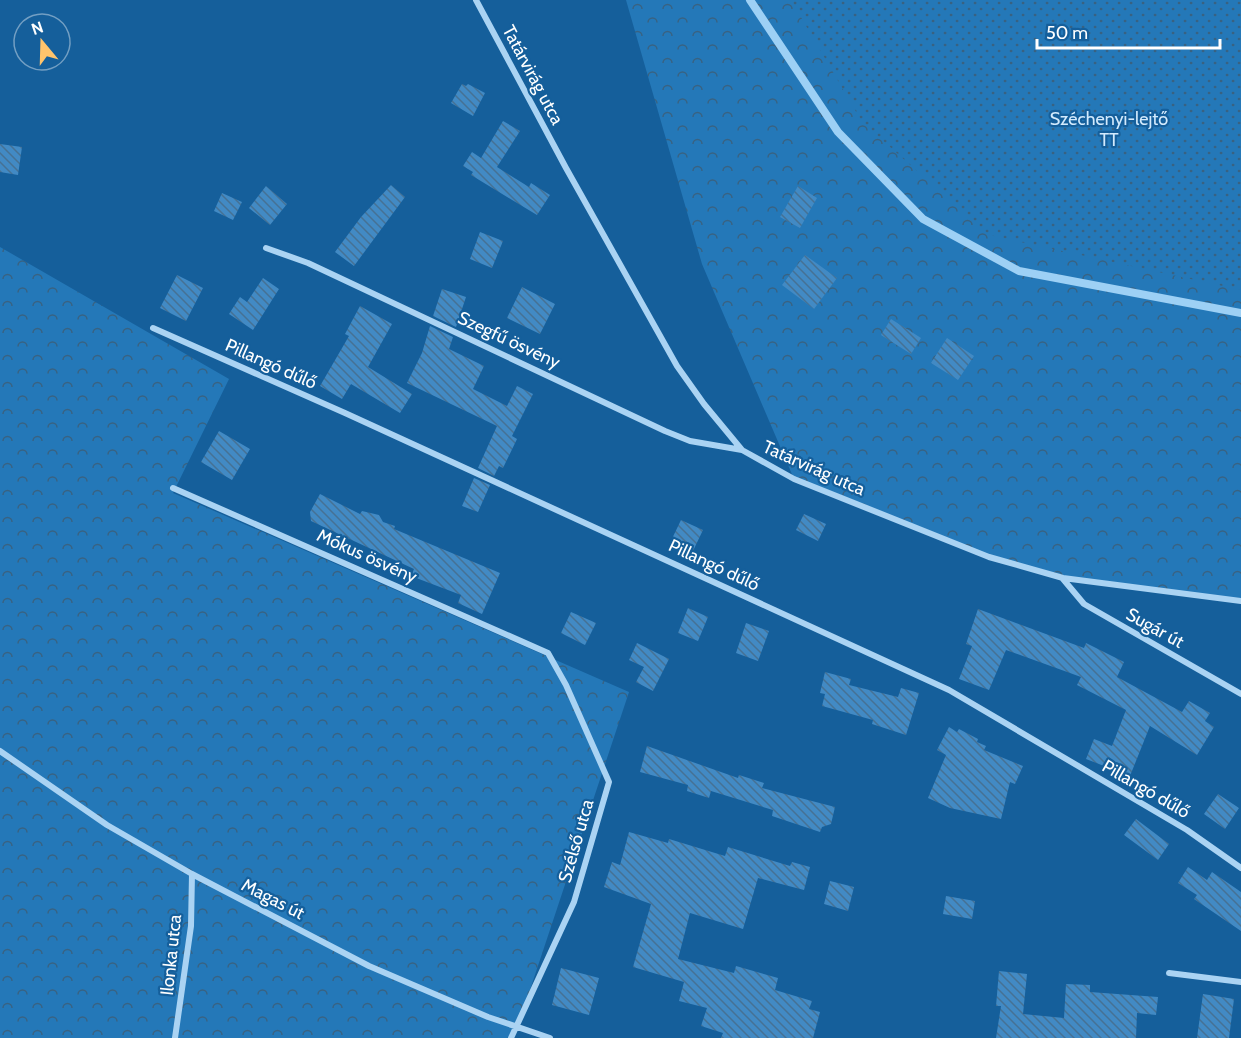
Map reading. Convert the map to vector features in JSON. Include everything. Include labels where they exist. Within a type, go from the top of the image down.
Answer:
[{"type":"street","name":"Tatárvirág utca","points":[[476,0],[566,168],[677,366],[704,404],[742,450],[794,479],[989,557],[1063,578],[1241,601]]},
{"type":"street","name":"Szegfű ösvény","points":[[266,248],[308,263],[665,431],[690,441],[742,450]]},
{"type":"street","name":"Pillangó dűlő","points":[[153,328],[345,413],[949,690],[1187,830],[1241,868]]},
{"type":"street","name":"Mókus ösvény","points":[[173,488],[548,653]]},
{"type":"street","name":"Sugár út","points":[[1063,578],[1084,604],[1241,694]]},
{"type":"street","name":"Szélső utca","points":[[511,1038],[574,902],[609,782],[566,685],[548,653]]},
{"type":"street","name":"Magas út","points":[[0,751],[107,825],[192,874],[369,966],[550,1038]]},
{"type":"street","name":"Ilonka utca","points":[[175,1038],[191,926],[192,874]]},
{"type":"street","points":[[1169,973],[1241,982]]},
{"type":"green space","points":[[626,0],[1241,0],[1241,601],[1063,578],[989,557],[794,479],[702,264]]},
{"type":"green space","name":"Széchenyi-lejtő TT","points":[[791,0],[1241,0],[1241,290],[989,235],[862,122]]},
{"type":"green space","points":[[0,247],[229,379],[173,493],[629,692],[514,1038],[0,1038]]},
{"type":"building","points":[[462,84],[466,86],[468,84],[485,93],[473,116],[451,103]]},
{"type":"building","points":[[503,121],[520,131],[497,167],[529,187],[531,183],[550,195],[537,215],[471,175],[473,172],[463,166],[472,152],[481,158]]},
{"type":"building","points":[[0,144],[22,147],[18,175],[0,172]]},
{"type":"building","points":[[391,185],[405,197],[354,266],[335,252],[361,217]]},
{"type":"building","points":[[266,186],[287,204],[270,225],[249,208]]},
{"type":"building","points":[[798,186],[817,198],[800,228],[780,217]]},
{"type":"building","points":[[222,193],[242,202],[233,220],[214,211]]},
{"type":"building","points":[[480,232],[503,241],[492,268],[470,259]]},
{"type":"building","points":[[805,255],[837,278],[814,309],[782,285]]},
{"type":"building","points":[[177,275],[203,288],[186,321],[160,308]]},
{"type":"building","points":[[263,278],[279,289],[253,330],[229,314],[240,297],[247,302]]},
{"type":"building","points":[[522,287],[555,304],[540,334],[507,318]]},
{"type":"building","points":[[442,289],[466,297],[456,327],[433,316]]},
{"type":"building","points":[[360,306],[392,324],[368,367],[412,394],[400,413],[351,384],[342,399],[320,386],[349,336],[345,334]]},
{"type":"building","points":[[891,319],[921,338],[911,354],[881,335]]},
{"type":"building","points":[[430,326],[453,337],[449,349],[484,366],[473,389],[507,406],[517,386],[533,394],[512,436],[517,439],[503,468],[499,466],[494,476],[478,468],[497,426],[407,383],[422,353]]},
{"type":"building","points":[[947,338],[974,356],[958,380],[931,363]]},
{"type":"building","points":[[219,431],[250,449],[232,480],[201,462]]},
{"type":"building","points":[[474,478],[490,485],[478,512],[462,506]]},
{"type":"building","points":[[320,494],[360,514],[362,511],[379,515],[383,522],[395,526],[394,529],[500,573],[482,614],[458,603],[461,595],[411,576],[414,569],[311,521],[310,512]]},
{"type":"building","points":[[804,514],[826,524],[818,541],[796,530]]},
{"type":"building","points":[[681,520],[703,530],[691,555],[669,545]]},
{"type":"building","points":[[688,608],[708,617],[698,641],[678,633]]},
{"type":"building","points":[[978,609],[1084,648],[1086,643],[1124,662],[1117,677],[1182,712],[1189,701],[1210,713],[1205,721],[1214,727],[1197,755],[1150,726],[1130,776],[1086,759],[1094,739],[1112,746],[1126,710],[1077,685],[1081,677],[1006,650],[989,690],[959,679],[972,646],[966,644]]},
{"type":"building","points":[[571,612],[596,623],[585,645],[561,633]]},
{"type":"building","points":[[746,623],[769,631],[758,661],[736,653]]},
{"type":"building","points":[[637,643],[669,659],[653,691],[636,682],[644,667],[629,660]]},
{"type":"building","points":[[825,672],[851,679],[849,685],[898,697],[901,688],[919,693],[906,735],[872,724],[873,720],[822,706],[825,694],[820,693]]},
{"type":"building","points":[[949,727],[957,732],[959,729],[978,739],[977,742],[986,746],[984,750],[1023,766],[1015,784],[1010,782],[1001,819],[950,808],[928,798],[946,755],[937,750]]},
{"type":"building","points":[[647,746],[738,778],[739,775],[764,783],[762,788],[835,807],[831,824],[822,827],[820,832],[772,816],[773,810],[711,791],[709,798],[687,791],[688,785],[640,772]]},
{"type":"building","points":[[1218,794],[1239,808],[1225,829],[1204,814]]},
{"type":"building","points":[[1136,819],[1169,844],[1158,860],[1124,835]]},
{"type":"building","points":[[629,832],[668,843],[669,839],[725,856],[728,847],[790,866],[792,862],[810,867],[804,890],[758,878],[743,929],[690,913],[678,959],[734,973],[736,966],[778,978],[775,990],[812,1001],[809,1009],[820,1012],[813,1038],[721,1038],[723,1033],[701,1026],[707,1008],[679,1001],[684,982],[633,967],[651,904],[604,887],[612,862],[620,865]]},
{"type":"building","points":[[1188,867],[1207,880],[1212,872],[1241,892],[1241,931],[1194,899],[1197,895],[1178,883]]},
{"type":"building","points":[[830,881],[854,887],[848,911],[824,904]]},
{"type":"building","points":[[946,896],[975,901],[972,919],[943,914]]},
{"type":"building","points":[[561,968],[599,978],[589,1015],[552,1005]]},
{"type":"building","points":[[999,971],[1027,974],[1023,1014],[1064,1018],[1066,984],[1090,985],[1090,992],[1158,997],[1156,1015],[1137,1013],[1136,1038],[996,1038],[1001,1006],[996,1006]]},
{"type":"building","points":[[1203,994],[1234,999],[1229,1038],[1197,1038]]},
{"type":"waterway","points":[[750,0],[838,132],[923,219],[1019,271],[1241,313]]}]
